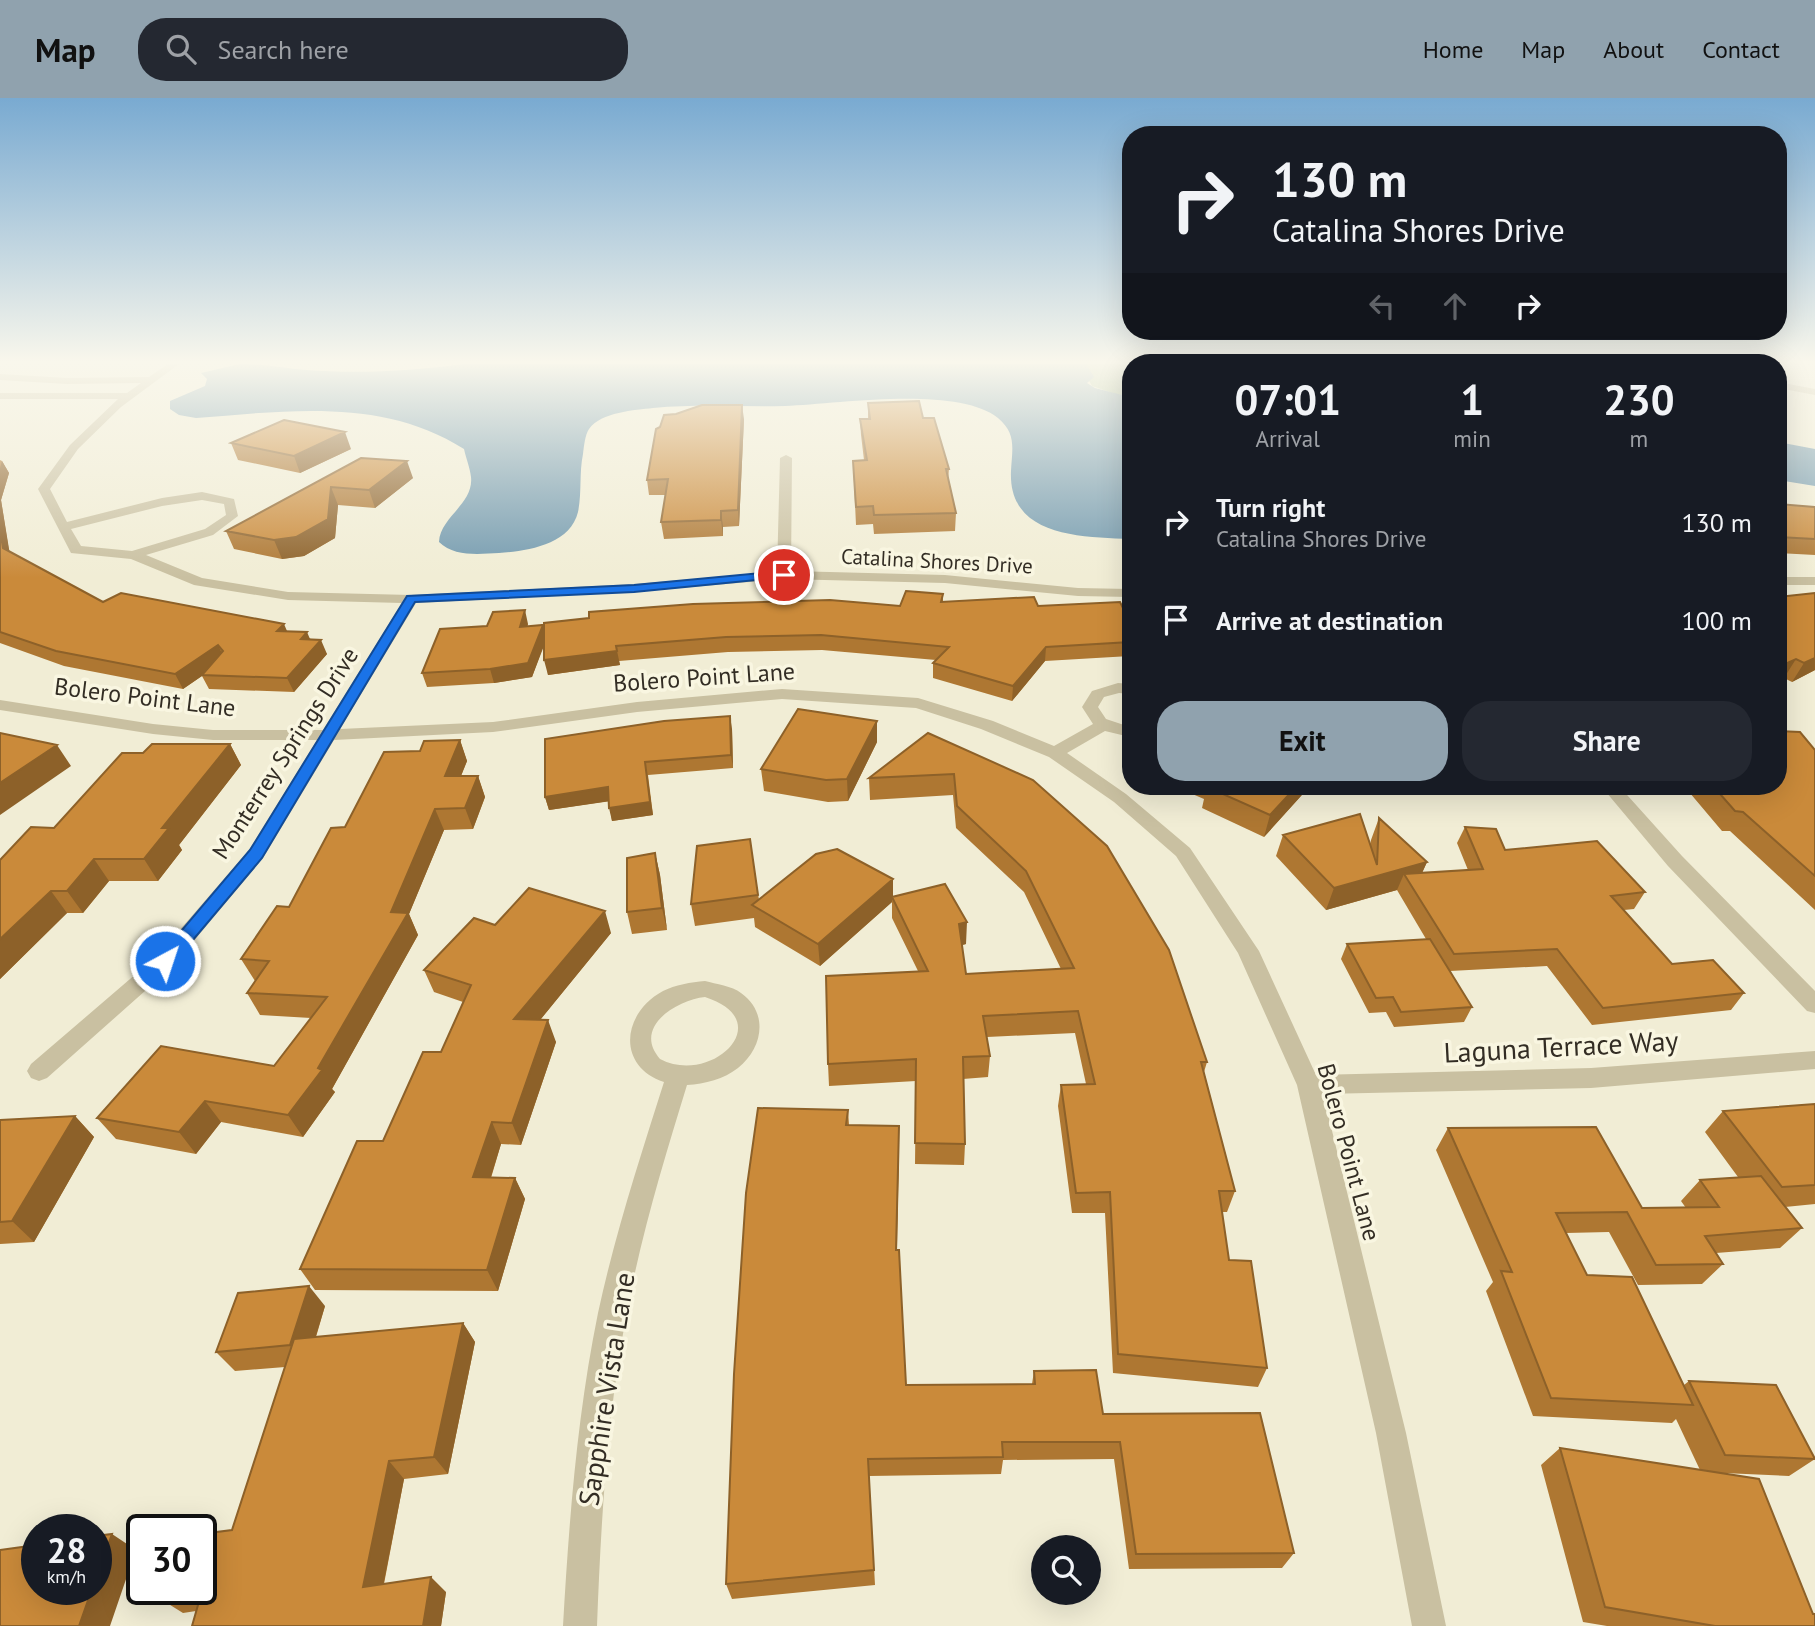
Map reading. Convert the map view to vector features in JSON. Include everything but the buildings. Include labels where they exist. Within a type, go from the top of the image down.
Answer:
[{"type":"street","name":"Catalina Shores Drive","points":[[87,435],[74,447],[44,489],[76,550],[133,555],[199,582],[275,594],[411,599],[634,589],[784,575],[945,579],[1078,592],[1122,593]]},
{"type":"street","points":[[784,575],[786,458]]},
{"type":"street","points":[[62,527],[162,502],[202,496],[230,502],[232,516],[209,532],[133,555]]},
{"type":"street","points":[[1787,581],[1815,581]]},
{"type":"street","name":"Monterrey Springs Drive","points":[[39,1071],[165,961],[256,854],[411,599]]},
{"type":"street","points":[[1122,689],[1106,690],[1092,700],[1092,714],[1104,724],[1122,730]]},
{"type":"street","name":"Bolero Point Lane","points":[[0,705],[153,729],[214,734],[330,735],[493,727],[636,706],[782,694],[918,704],[986,725],[1055,753],[1121,797],[1183,852],[1248,951],[1309,1085],[1391,1433],[1429,1626]]},
{"type":"street","points":[[1055,753],[1104,724]]},
{"type":"street","points":[[1617,795],[1675,861],[1815,1005]]},
{"type":"street","points":[[705,989],[722,992],[737,999],[746,1009],[751,1022],[750,1036],[743,1050],[731,1062],[715,1071],[696,1076],[678,1076],[661,1071],[648,1061],[640,1049],[640,1034],[645,1020],[655,1007],[670,997],[687,991],[705,989]]},
{"type":"street","name":"Laguna Terrace Way","points":[[1309,1085],[1591,1078],[1815,1060]]},
{"type":"street","name":"Sapphire Vista Lane","points":[[580,1626],[584,1532],[606,1348],[639,1200],[678,1076]]},
{"type":"water","points":[[439,435],[587,435],[578,512],[573,523],[557,539],[534,548],[467,554],[445,547],[439,542],[441,533],[471,487],[464,449]]},
{"type":"water","points":[[1122,435],[1122,539],[1090,537],[1051,529],[1034,521],[1021,509],[1013,493],[1011,436]]},
{"type":"water","points":[[1787,444],[1815,449],[1815,486],[1787,481]]},
{"type":"route","points":[[165,961],[256,854],[411,599],[634,589],[784,575]]}]
